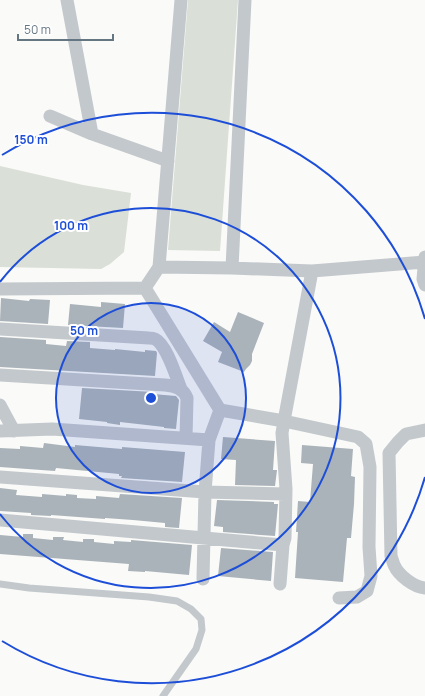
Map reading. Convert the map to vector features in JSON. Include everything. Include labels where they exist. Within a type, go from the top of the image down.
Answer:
[{"type":"street","points":[[67,0],[92,134]]},
{"type":"street","points":[[145,288],[159,267],[181,0]]},
{"type":"street","points":[[232,268],[245,0]]},
{"type":"street","points":[[50,116],[92,134],[168,161]]},
{"type":"street","points":[[159,267],[312,271],[425,260],[423,279],[425,285]]},
{"type":"street","points":[[280,584],[283,545],[285,538],[286,494],[282,433],[312,271]]},
{"type":"street","points":[[0,289],[145,288]]},
{"type":"street","points":[[145,288],[220,410],[284,421],[358,437],[366,444],[370,467],[369,547],[371,576],[367,591],[357,597],[340,598]]},
{"type":"street","points":[[0,329],[155,339],[160,343],[168,355],[181,389],[187,398],[186,438]]},
{"type":"street","points":[[0,376],[165,385],[174,386],[181,389]]},
{"type":"street","points":[[0,405],[14,431]]},
{"type":"street","points":[[203,579],[205,492],[209,440],[220,410]]},
{"type":"street","points":[[0,432],[52,430],[209,440]]},
{"type":"street","points":[[425,430],[406,434],[389,453],[391,556],[394,566],[404,578],[420,588],[425,588]]},
{"type":"street","points":[[0,477],[205,492],[286,494]]},
{"type":"street","points":[[0,520],[283,545]]},
{"type":"lane","points":[[0,584],[29,588],[149,597],[177,601],[190,609],[201,619],[202,630],[196,649],[163,696]]},
{"type":"shaded area","points":[[188,0],[238,0],[220,251],[168,250]]},
{"type":"shaded area","points":[[0,166],[83,185],[131,193],[124,252],[110,264],[101,269],[0,267]]},
{"type":"building","points":[[1,298],[29,301],[30,299],[50,300],[48,324],[0,321]]},
{"type":"building","points":[[101,302],[125,304],[123,328],[68,325],[70,304],[101,307]]},
{"type":"building","points":[[238,312],[264,323],[252,354],[252,361],[244,372],[218,362],[222,352],[203,341],[214,322],[230,332]]},
{"type":"building","points":[[0,337],[46,340],[46,344],[66,346],[67,341],[90,342],[90,348],[145,352],[145,350],[156,351],[155,376],[0,367]]},
{"type":"building","points":[[82,388],[154,392],[153,394],[176,396],[179,400],[176,429],[120,422],[120,425],[79,419]]},
{"type":"building","points":[[223,437],[275,441],[273,470],[277,470],[275,486],[235,485],[236,460],[221,459]]},
{"type":"building","points":[[44,443],[75,447],[75,445],[122,449],[122,447],[185,452],[182,482],[121,478],[122,476],[119,476],[119,474],[56,468],[55,471],[0,467],[0,448],[20,449],[20,446],[43,448]]},
{"type":"building","points":[[302,445],[353,449],[351,476],[355,477],[354,504],[351,538],[347,538],[343,582],[295,578],[298,532],[296,532],[298,501],[310,502],[313,464],[301,463]]},
{"type":"building","points":[[0,488],[17,490],[16,495],[42,497],[42,494],[66,496],[66,494],[77,495],[77,498],[96,499],[96,496],[119,498],[120,494],[182,498],[179,528],[165,527],[165,523],[105,518],[31,515],[31,513],[0,511]]},
{"type":"building","points":[[217,500],[274,502],[274,504],[278,504],[275,536],[223,532],[223,527],[214,526]]},
{"type":"building","points":[[23,534],[33,534],[33,538],[53,540],[53,537],[64,537],[63,540],[83,542],[83,539],[94,539],[94,542],[114,544],[114,541],[131,542],[131,540],[192,545],[189,575],[128,571],[129,564],[0,554],[0,535],[23,537]]},
{"type":"building","points":[[221,548],[273,552],[271,581],[218,576]]}]
